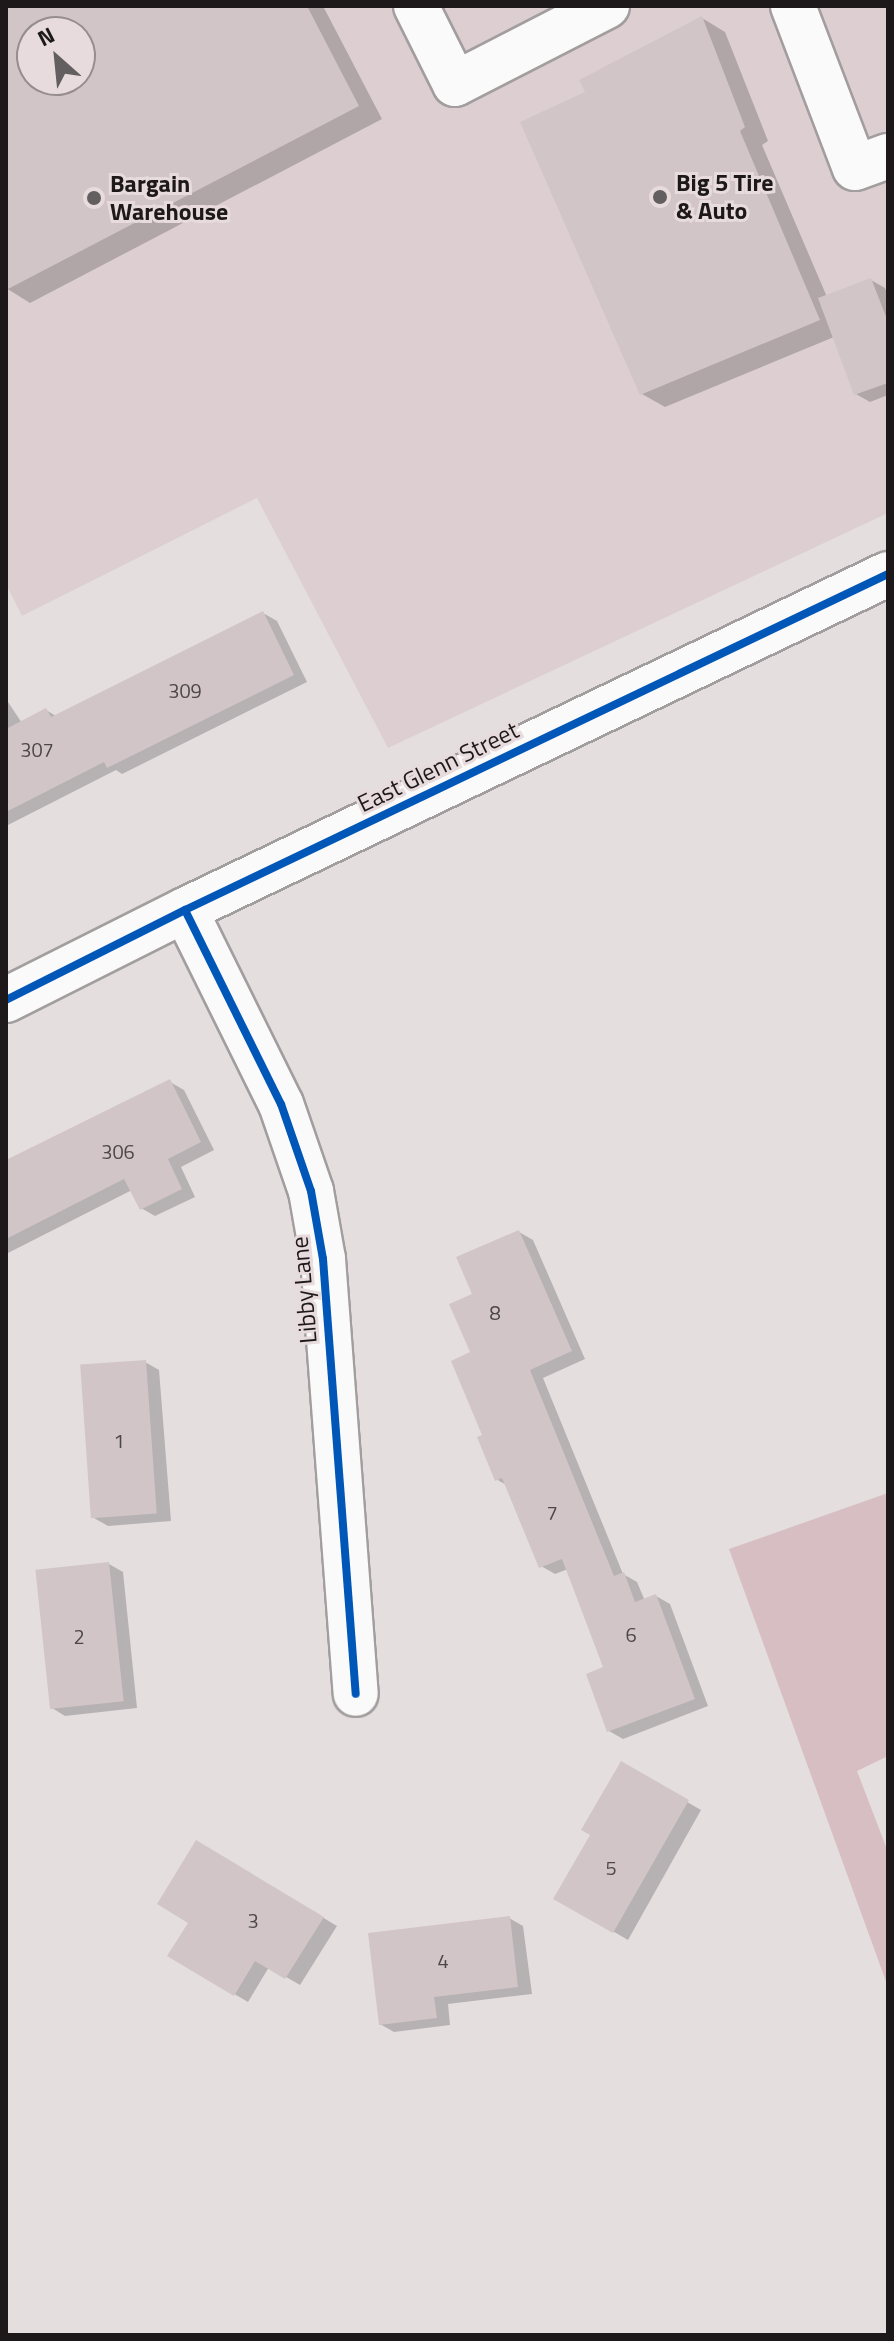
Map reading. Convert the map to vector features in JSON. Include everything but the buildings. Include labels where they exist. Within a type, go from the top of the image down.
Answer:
[{"type":"street","points":[[416,6],[455,84],[607,6]]},
{"type":"street","points":[[793,6],[855,168],[888,156]]},
{"type":"street","name":"East Glenn Street","points":[[6,1000],[185,910],[888,574]]},
{"type":"street","name":"Libby Lane","points":[[185,910],[281,1104],[311,1191],[323,1259],[356,1694]]},
{"type":"shaded area","points":[[6,6],[888,6],[888,513],[388,748],[257,498],[22,616],[6,584]]},
{"type":"shaded area","points":[[888,1493],[888,1756],[857,1771],[888,1852],[888,1987],[729,1549]]},
{"type":"cycle path","points":[[6,1000],[185,910],[888,574]]},
{"type":"cycle path","points":[[185,910],[281,1104],[311,1191],[323,1259],[356,1694]]},
{"type":"place","name":"Big 5 Tire & Auto","points":[[660,197]]},
{"type":"place","name":"Bargain Warehouse","points":[[94,198]]}]
